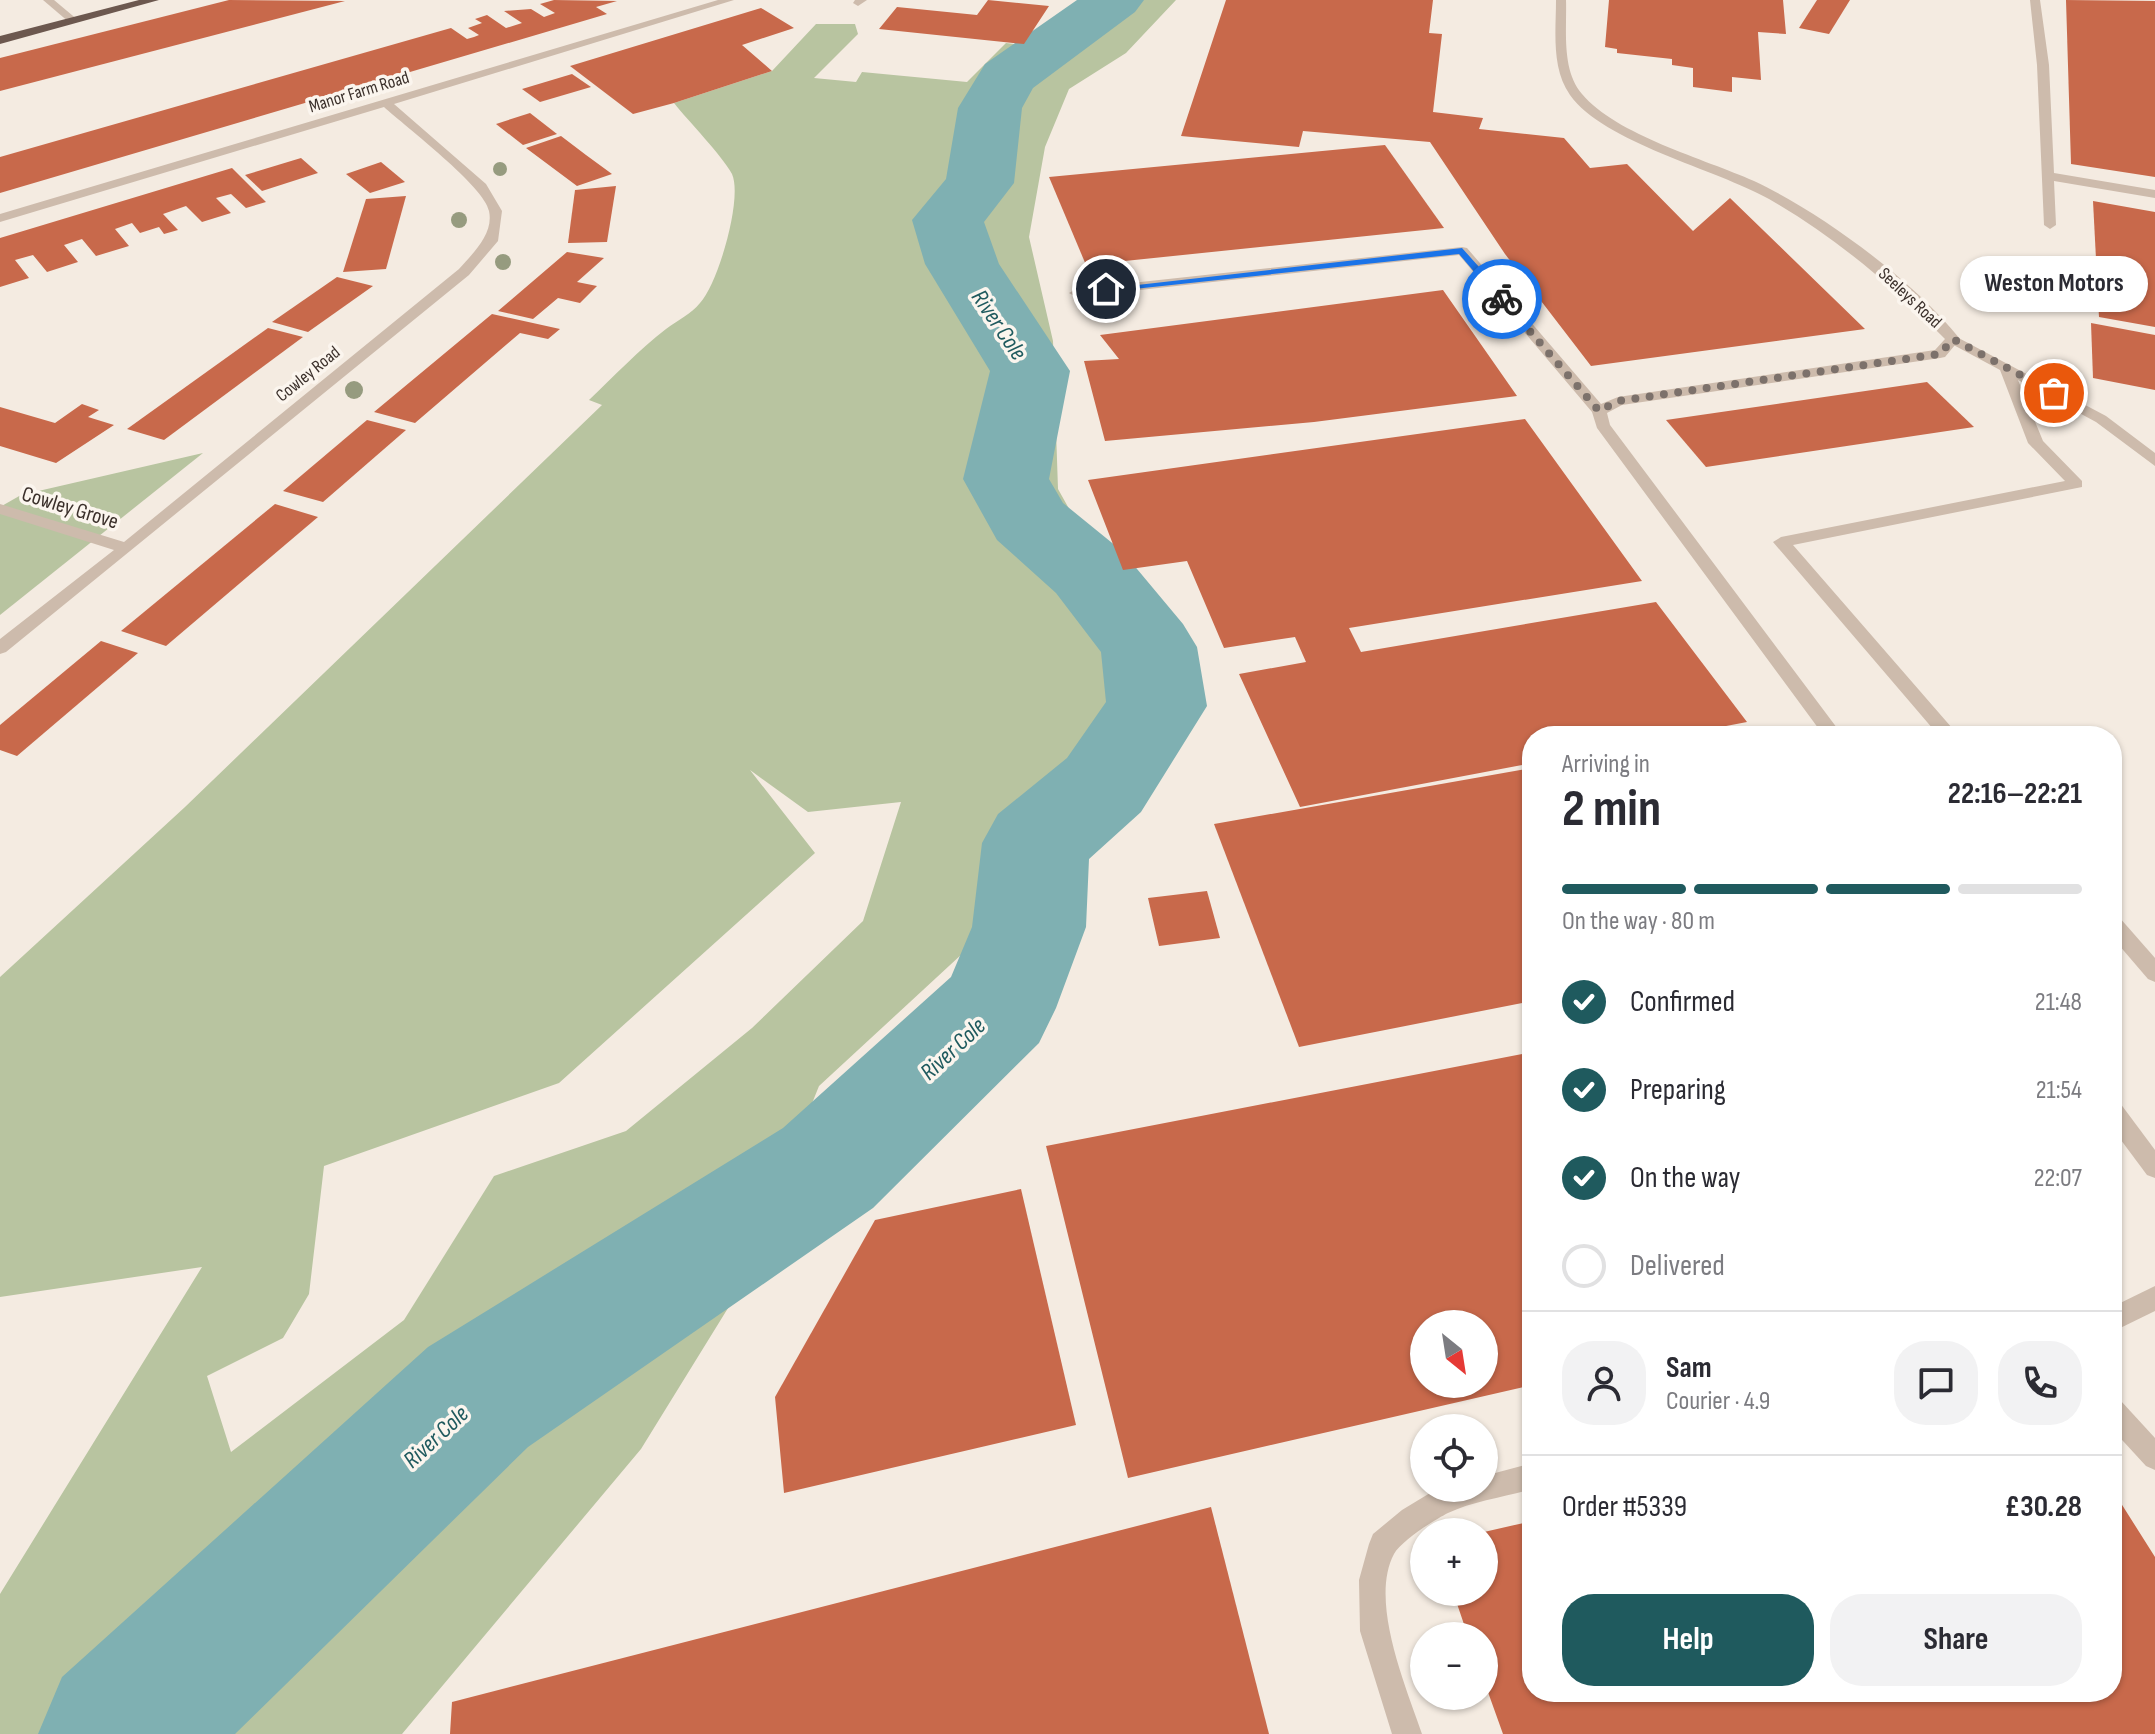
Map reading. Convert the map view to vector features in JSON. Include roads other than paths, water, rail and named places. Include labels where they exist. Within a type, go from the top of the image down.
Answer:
[{"type":"highway","points":[[0,40],[153,0]]},
{"type":"street","points":[[48,0],[74,21]]},
{"type":"street","name":"Manor Farm Road","points":[[0,218],[729,0]]},
{"type":"street","name":"Seeleys Road","points":[[1561,0],[1563,67],[1576,96],[1598,114],[1636,135],[1770,194],[1867,257],[1953,339],[1940,354],[1618,401],[1599,411]]},
{"type":"street","points":[[2035,0],[2043,65],[2050,225]]},
{"type":"street","name":"Cowley Road","points":[[0,648],[464,272],[491,241],[496,211],[482,187],[386,103]]},
{"type":"street","points":[[2047,176],[2155,194]]},
{"type":"street","points":[[1076,293],[1462,251],[1599,411],[1602,425],[1827,726]]},
{"type":"street","points":[[1953,339],[2101,419],[2155,461]]},
{"type":"street","points":[[1941,726],[1781,542],[2076,484],[2036,443],[2006,368]]},
{"type":"street","name":"Cowley Grove","points":[[0,509],[127,548]]},
{"type":"street","points":[[2122,935],[2155,973]]},
{"type":"street","points":[[2122,1123],[2155,1168]]},
{"type":"street","points":[[2122,1315],[2155,1298]]},
{"type":"street","points":[[2122,1421],[2155,1457]]},
{"type":"street","points":[[1407,1734],[1374,1631],[1373,1580],[1383,1544],[1412,1520],[1445,1500],[1522,1479]]},
{"type":"waterway","name":"River Cole","points":[[119,1734],[478,1397],[828,1168],[997,1008],[1029,927],[1036,843],[1104,785],[1157,706],[1149,647],[1089,572],[1029,520],[1006,479],[1030,371],[962,264],[953,244],[948,220],[980,183],[990,108],[1007,77],[1115,0]]},
{"type":"place","name":"Weston Motors","points":[[2054,393]]}]
